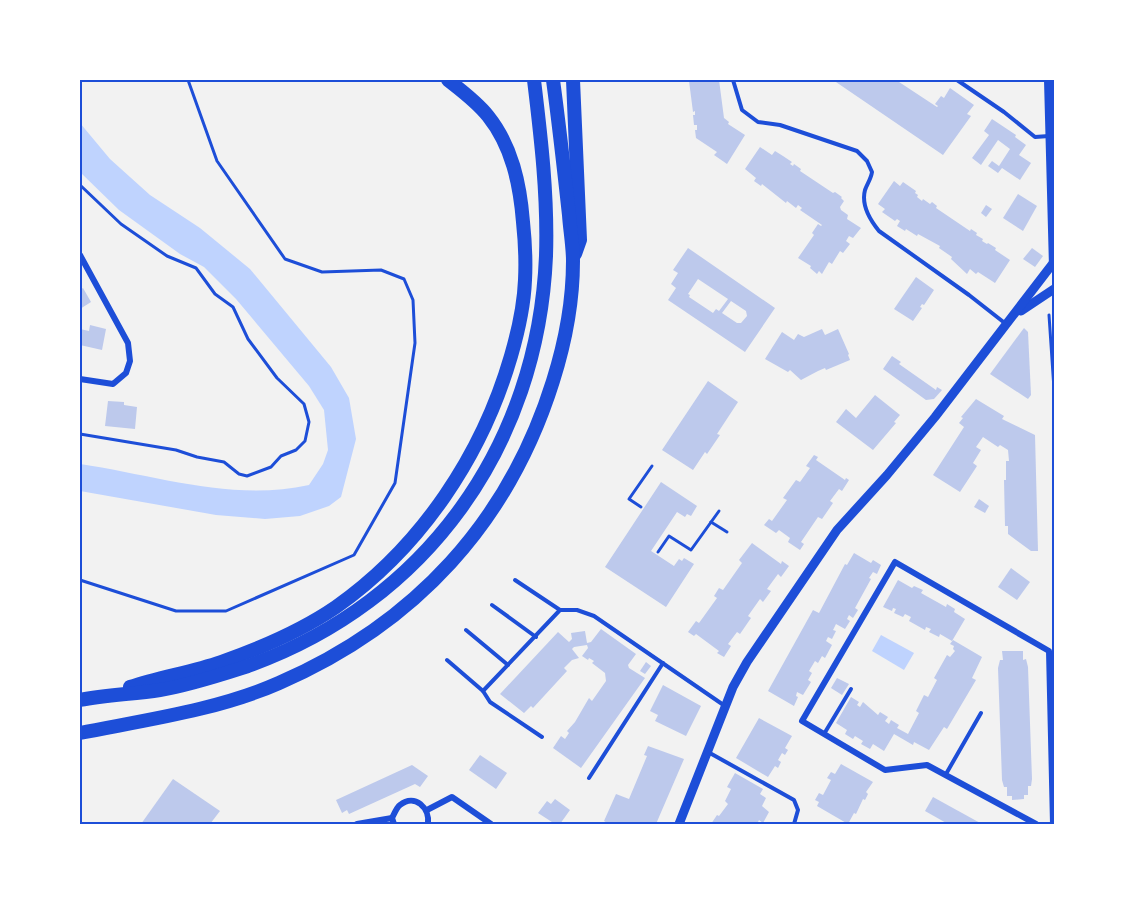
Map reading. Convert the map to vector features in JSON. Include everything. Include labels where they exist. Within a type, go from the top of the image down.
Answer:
[{"type":"highway","points":[[104,696],[220,662],[258,648],[292,633],[334,608],[374,577],[402,550],[460,474],[500,394],[517,335],[525,282],[524,231],[520,190],[512,160],[501,136],[488,116],[448,80]]},
{"type":"highway","points":[[80,700],[161,690],[214,676],[258,662],[315,636],[371,601],[418,560],[456,515],[489,465],[512,418],[527,375],[539,319],[546,256],[545,192],[534,80]]},
{"type":"highway","points":[[80,733],[215,705],[278,684],[342,653],[397,614],[445,570],[482,526],[514,476],[543,413],[562,352],[573,262],[553,80]]},
{"type":"highway","points":[[573,80],[580,240],[573,262]]},
{"type":"main road","points":[[1049,80],[1054,264]]},
{"type":"street","points":[[80,255],[128,343],[130,361],[126,373],[113,384],[80,379]]},
{"type":"street","points":[[679,825],[733,687],[747,662],[837,530],[936,417],[1054,264]]},
{"type":"street","points":[[1016,314],[1054,289]]},
{"type":"street","points":[[1036,825],[927,765],[885,770],[802,721],[895,562],[1049,651],[1053,825]]},
{"type":"street","points":[[427,810],[452,797],[491,825]]},
{"type":"street","points":[[357,825],[393,821],[399,805],[409,801],[422,805],[427,810],[428,825]]},
{"type":"lane","points":[[734,80],[742,110],[758,122],[780,124],[857,152],[867,161],[872,172],[864,200],[869,219],[879,231],[1007,325]]},
{"type":"lane","points":[[957,80],[1035,136],[1052,136]]},
{"type":"lane","points":[[515,580],[560,610],[577,610],[594,616],[726,707]]},
{"type":"lane","points":[[492,605],[536,637]]},
{"type":"lane","points":[[483,691],[560,610]]},
{"type":"lane","points":[[466,630],[508,665]]},
{"type":"lane","points":[[447,660],[483,691],[490,702],[542,737]]},
{"type":"lane","points":[[589,778],[663,663]]},
{"type":"lane","points":[[824,735],[851,689]]},
{"type":"lane","points":[[946,774],[981,713]]},
{"type":"lane","points":[[708,752],[794,800],[798,810],[794,825]]},
{"type":"path","points":[[80,580],[176,611],[226,611],[354,555],[394,483],[415,343],[413,300],[404,279],[381,270],[322,272],[285,259],[217,161],[188,80]]},
{"type":"path","points":[[80,185],[130,230],[167,256],[196,268],[215,294],[233,307],[248,339],[277,378],[304,404],[309,422],[305,441],[296,450],[281,456],[271,467],[247,476],[239,474],[224,462],[176,450],[80,434]]},
{"type":"path","points":[[1049,315],[1054,389]]},
{"type":"path","points":[[642,507],[629,499],[652,466]]},
{"type":"path","points":[[658,552],[669,536],[691,550],[719,511]]},
{"type":"path","points":[[711,522],[727,532]]},
{"type":"water","points":[[80,123],[110,159],[150,195],[200,228],[250,269],[331,367],[349,398],[356,439],[341,497],[329,506],[300,516],[265,519],[216,515],[80,491],[80,464],[222,489],[280,489],[309,485],[323,464],[328,450],[324,410],[309,386],[236,299],[204,267],[180,254],[119,210],[80,172]]},
{"type":"water","points":[[881,635],[914,653],[904,670],[872,651]]},
{"type":"building","points":[[719,80],[724,118],[729,122],[728,124],[745,135],[727,164],[714,155],[717,152],[696,138],[697,125],[694,125],[695,111],[693,112],[689,81]]},
{"type":"building","points":[[833,80],[896,80],[937,107],[935,104],[941,96],[944,98],[950,88],[974,105],[967,114],[971,116],[943,155]]},
{"type":"building","points":[[992,119],[1016,135],[1015,137],[1026,145],[1019,155],[1031,163],[1020,180],[1002,168],[998,173],[988,166],[992,161],[999,166],[1010,149],[998,140],[981,165],[972,158],[989,135],[984,131]]},
{"type":"building","points":[[760,147],[772,155],[775,151],[792,162],[790,164],[801,169],[800,171],[842,197],[844,201],[840,207],[841,210],[848,215],[847,219],[861,228],[853,238],[849,236],[846,241],[850,244],[843,253],[840,251],[832,264],[829,262],[822,274],[819,271],[817,274],[810,268],[811,266],[798,258],[814,235],[812,233],[818,224],[822,225],[800,210],[802,208],[798,205],[796,208],[787,201],[786,203],[762,184],[761,186],[754,181],[756,178],[745,169]]},
{"type":"building","points":[[894,181],[900,186],[903,182],[916,191],[917,197],[922,201],[923,199],[930,204],[932,202],[937,206],[936,208],[970,231],[971,229],[977,233],[976,235],[983,239],[982,241],[996,248],[995,250],[1010,260],[995,283],[970,269],[967,274],[951,259],[952,257],[939,248],[940,246],[918,234],[917,236],[906,229],[905,231],[897,226],[900,221],[897,219],[895,221],[882,212],[885,209],[878,204]]},
{"type":"building","points":[[1018,194],[1037,206],[1023,231],[1003,218]]},
{"type":"building","points":[[986,205],[992,209],[986,217],[981,213]]},
{"type":"building","points":[[688,248],[775,308],[745,352],[668,300],[676,288],[671,284],[678,273],[673,270]],"holes":[[[698,279],[728,299],[719,311],[716,309],[713,313],[689,297],[688,294]],[[731,301],[746,311],[747,316],[741,323],[737,323],[722,313]]]},
{"type":"building","points":[[1032,248],[1043,256],[1035,267],[1023,259]]},
{"type":"building","points":[[916,277],[934,290],[924,305],[922,304],[920,307],[922,308],[913,321],[894,309]]},
{"type":"building","points":[[83,288],[91,302],[80,309],[80,290]]},
{"type":"building","points":[[90,325],[106,329],[102,350],[80,345],[80,329],[89,331]]},
{"type":"building","points":[[1024,328],[1028,332],[1031,395],[1028,399],[990,374]]},
{"type":"building","points":[[822,329],[825,335],[838,329],[850,360],[826,370],[825,368],[801,380],[790,370],[788,372],[765,359],[782,332],[794,340],[798,334],[804,337]]},
{"type":"building","points":[[892,356],[901,362],[899,364],[936,390],[937,387],[942,390],[934,399],[926,400],[883,369]]},
{"type":"building","points":[[708,381],[738,402],[717,434],[720,435],[693,470],[662,450]]},
{"type":"building","points":[[875,395],[900,415],[873,450],[836,422],[846,409],[856,418]]},
{"type":"building","points":[[976,399],[1004,416],[1002,419],[1035,435],[1038,551],[1031,551],[1008,534],[1008,526],[1005,526],[1004,480],[1006,480],[1006,461],[1009,461],[1008,450],[1000,445],[998,447],[983,437],[976,447],[981,450],[973,463],[977,466],[960,492],[933,475],[964,427],[959,423],[963,418],[961,417]]},
{"type":"building","points":[[108,401],[124,402],[124,405],[137,407],[135,429],[105,426]]},
{"type":"building","points":[[814,455],[818,457],[816,460],[845,480],[846,478],[849,480],[842,491],[839,489],[830,501],[833,503],[822,519],[818,517],[801,542],[804,544],[800,550],[788,542],[790,538],[779,530],[776,533],[764,525],[769,519],[772,521],[787,500],[783,498],[796,480],[800,482],[810,468],[806,466]]},
{"type":"building","points":[[661,482],[697,506],[691,516],[687,514],[685,517],[677,512],[651,551],[674,566],[679,559],[682,561],[684,558],[694,564],[666,607],[605,567]]},
{"type":"building","points":[[979,499],[989,506],[985,513],[974,507]]},
{"type":"building","points":[[752,543],[781,564],[782,561],[789,566],[781,577],[778,574],[767,589],[771,591],[763,602],[760,599],[748,616],[751,618],[740,634],[737,632],[728,644],[731,646],[724,657],[696,634],[694,636],[688,632],[696,621],[699,623],[717,598],[714,596],[719,588],[723,590],[742,563],[739,560]]},
{"type":"building","points":[[854,553],[871,563],[873,560],[881,565],[877,574],[873,572],[869,578],[871,579],[855,608],[858,610],[853,618],[849,615],[847,619],[850,621],[845,629],[836,624],[833,630],[836,631],[832,639],[828,637],[826,641],[832,645],[825,658],[822,656],[818,663],[815,661],[809,671],[812,673],[808,680],[811,682],[803,695],[797,692],[798,697],[794,706],[768,691],[813,610],[819,613],[845,564],[847,565]]},
{"type":"building","points":[[1011,568],[1030,582],[1017,600],[998,587]]},
{"type":"building","points":[[898,580],[912,588],[914,586],[923,590],[921,593],[946,607],[947,604],[965,619],[952,641],[940,634],[939,637],[929,632],[931,629],[926,627],[925,630],[909,621],[911,617],[905,614],[903,617],[894,613],[896,609],[893,608],[892,611],[883,607]]},
{"type":"building","points":[[601,629],[636,654],[628,665],[629,668],[645,678],[581,768],[553,748],[561,736],[565,739],[569,733],[567,731],[589,698],[592,701],[606,681],[605,673],[592,663],[594,661],[582,656],[588,648],[587,645],[572,649],[579,658],[572,660],[564,668],[567,671],[533,708],[531,706],[524,713],[500,694],[558,632],[569,642],[572,639],[571,633],[585,631],[587,643],[591,642]]},
{"type":"building","points":[[953,640],[982,657],[972,678],[976,680],[947,729],[944,727],[929,750],[914,742],[913,745],[894,734],[884,751],[873,744],[870,749],[861,744],[863,741],[855,736],[853,739],[845,734],[847,730],[836,723],[851,697],[859,702],[857,705],[860,707],[863,702],[878,715],[880,712],[888,717],[885,721],[889,724],[891,720],[899,725],[897,728],[908,734],[919,713],[916,711],[924,695],[928,697],[937,680],[934,678],[947,655],[950,657],[955,651],[954,646],[950,644]]},
{"type":"building","points":[[1002,651],[1023,651],[1023,660],[1026,659],[1028,667],[1032,779],[1031,786],[1028,786],[1028,795],[1024,795],[1024,799],[1012,800],[1012,796],[1007,796],[1007,787],[1004,787],[1002,780],[998,668],[1000,660],[1003,660]]},
{"type":"building","points":[[646,662],[651,666],[645,674],[640,671]]},
{"type":"building","points":[[837,678],[849,684],[842,695],[831,688]]},
{"type":"building","points":[[663,685],[701,706],[686,736],[655,721],[658,715],[650,711]]},
{"type":"building","points":[[759,718],[792,736],[785,748],[788,750],[785,755],[782,753],[778,760],[781,762],[778,768],[775,766],[768,777],[736,758]]},
{"type":"building","points":[[648,746],[684,759],[656,824],[609,824],[604,821],[616,794],[629,799],[647,756],[644,755]]},
{"type":"building","points":[[480,755],[507,773],[496,789],[469,770]]},
{"type":"building","points":[[841,764],[873,782],[866,792],[868,794],[865,800],[863,799],[848,824],[817,806],[819,802],[815,800],[819,793],[823,795],[831,780],[827,778],[831,772],[835,774]]},
{"type":"building","points":[[412,765],[428,776],[420,787],[415,784],[349,814],[347,810],[342,813],[336,800]]},
{"type":"building","points":[[735,773],[763,789],[760,794],[766,798],[762,806],[769,812],[763,823],[759,820],[757,824],[711,824],[728,804],[725,801],[731,789],[727,787]]},
{"type":"building","points":[[173,779],[220,811],[210,824],[141,824]]},
{"type":"building","points":[[933,797],[982,824],[948,824],[925,811]]},
{"type":"building","points":[[555,799],[570,810],[560,824],[555,824],[538,813],[547,801],[551,804]]}]
